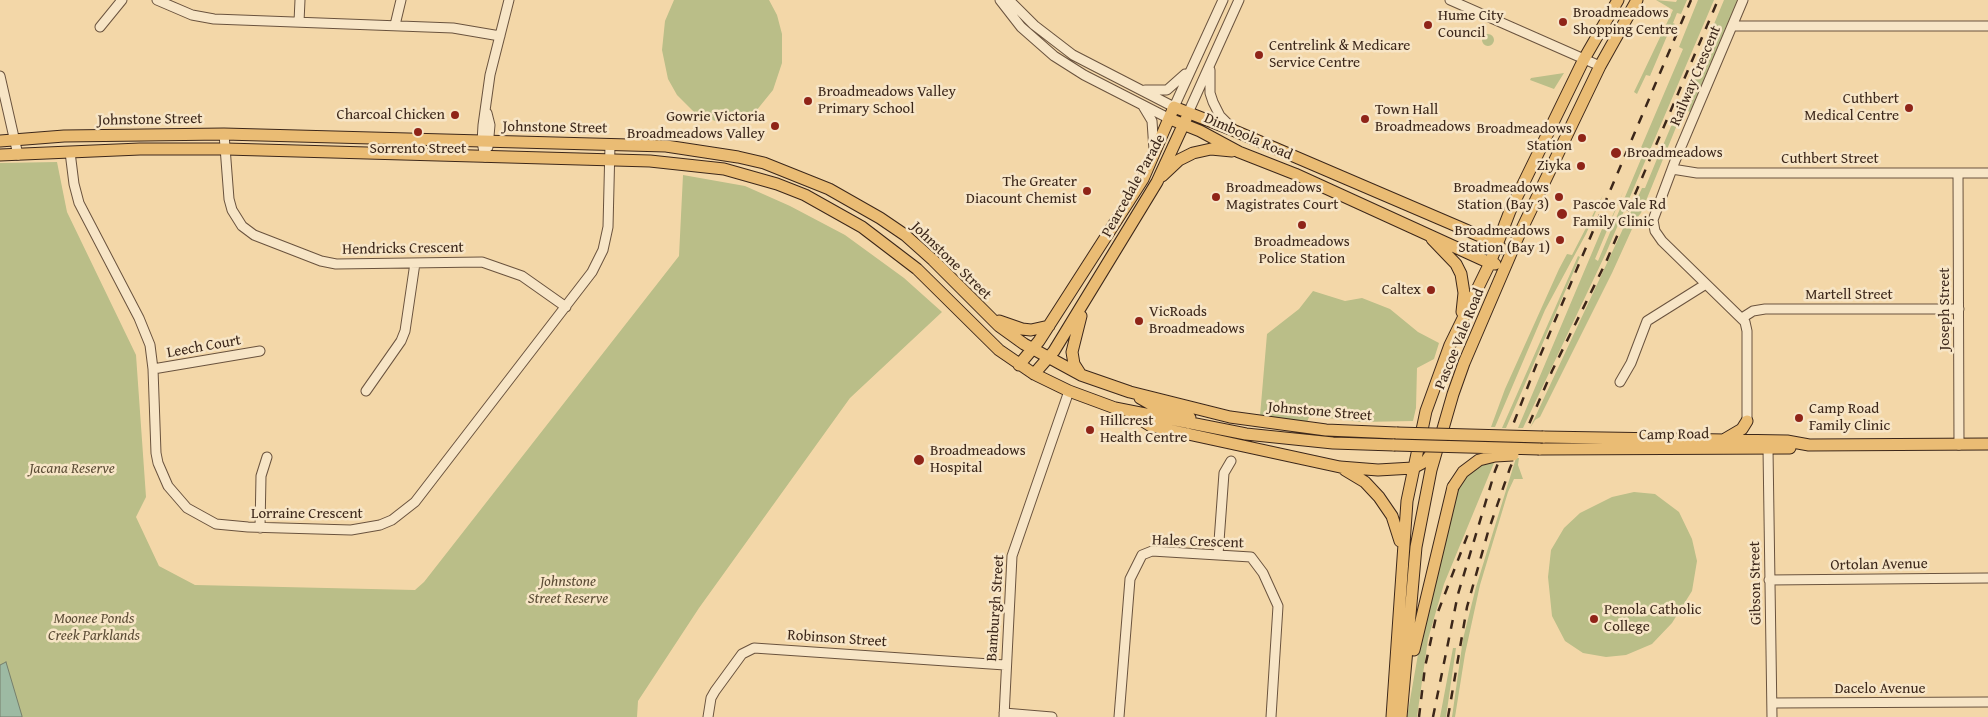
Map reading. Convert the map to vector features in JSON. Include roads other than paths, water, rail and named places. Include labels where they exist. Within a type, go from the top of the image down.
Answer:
[{"type":"main road","name":"Pascoe Vale Road","points":[[1392,717],[1402,550],[1413,468],[1429,402],[1459,323],[1490,263],[1522,187],[1584,59],[1618,0]]},
{"type":"main road","name":"Pascoe Vale Road","points":[[1401,717],[1416,547],[1431,470],[1464,363],[1509,260],[1600,66],[1637,0]]},
{"type":"main road","name":"Dimboola Road","points":[[1170,119],[1184,124],[1239,152],[1295,174],[1490,263],[1509,260],[1497,244],[1174,107]]},
{"type":"main road","name":"Pearcedale Parade","points":[[1019,365],[1033,350],[1049,326],[1143,178],[1155,155],[1174,107]]},
{"type":"main road","name":"Pearcedale Parade","points":[[1034,374],[1049,359],[1157,182],[1188,113]]},
{"type":"main road","name":"Johnstone Street","points":[[0,141],[64,136],[224,134],[666,146],[738,157],[764,163],[829,190],[880,218],[905,235],[933,260],[984,313],[1033,350],[1081,375],[1130,392],[1270,424],[1326,430],[1543,437]]},
{"type":"main road","points":[[1157,182],[1180,160],[1193,153],[1222,148],[1239,152]]},
{"type":"main road","name":"Johnstone Street","points":[[0,155],[226,149],[610,159],[688,164],[734,172],[777,184],[805,195],[862,227],[904,257],[986,339],[1019,365],[1070,391],[1115,408],[1278,439],[1394,445],[1539,449]]},
{"type":"main road","points":[[734,172],[738,157]]},
{"type":"main road","points":[[1422,231],[1452,261],[1461,274],[1464,293],[1459,323]]},
{"type":"main road","points":[[1106,236],[1120,244]]},
{"type":"main road","points":[[1081,375],[1074,364],[1072,352],[1078,325],[1088,295]]},
{"type":"main road","points":[[984,313],[1022,330],[1049,326]]},
{"type":"main road","points":[[1130,392],[1151,405],[1187,414],[1190,418],[1189,423]]},
{"type":"main road","points":[[1115,408],[1134,414],[1151,426],[1335,466],[1378,470],[1413,468],[1427,460],[1440,441]]},
{"type":"main road","points":[[1721,441],[1734,435],[1747,421],[1755,436],[1767,445]]},
{"type":"main road","name":"Camp Road","points":[[1543,437],[1721,441],[1767,445]]},
{"type":"main road","name":"Camp Road","points":[[1539,449],[1988,444]]},
{"type":"main road","points":[[1404,688],[1453,487],[1463,472],[1479,460],[1495,456],[1524,455],[1539,449]]},
{"type":"main road","points":[[1335,466],[1361,480],[1379,497],[1394,520],[1402,550]]},
{"type":"street","points":[[100,28],[122,0]]},
{"type":"street","points":[[157,0],[192,15],[214,19],[453,28],[500,36]]},
{"type":"street","points":[[299,22],[300,0]]},
{"type":"street","points":[[394,26],[401,0]]},
{"type":"street","points":[[485,157],[490,75],[509,0]]},
{"type":"street","name":"Dimboola Road","points":[[1000,0],[1026,31],[1048,52],[1068,65],[1170,119]]},
{"type":"street","name":"Dimboola Road","points":[[1009,0],[1034,25],[1073,55],[1174,107]]},
{"type":"street","name":"Pearcedale Parade","points":[[1174,107],[1223,0]]},
{"type":"street","name":"Pearcedale Parade","points":[[1188,113],[1239,0]]},
{"type":"street","points":[[1450,0],[1600,66]]},
{"type":"street","name":"Railway Crescent","points":[[1742,318],[1662,241],[1653,225],[1655,210],[1743,0]]},
{"type":"street","points":[[1732,26],[1988,26]]},
{"type":"street","points":[[1068,65],[1073,55]]},
{"type":"street","points":[[1211,63],[1212,102],[1220,116],[1234,131]]},
{"type":"street","points":[[1135,88],[1156,91],[1167,90],[1176,84],[1191,68]]},
{"type":"street","points":[[0,76],[18,155]]},
{"type":"street","points":[[1142,105],[1152,121],[1155,155]]},
{"type":"street","name":"Hendricks Crescent","points":[[224,134],[229,199],[232,210],[242,226],[254,236],[321,261],[336,264],[468,261],[496,265],[522,276],[566,306]]},
{"type":"street","name":"Lorraine Crescent","points":[[70,152],[78,198],[139,318],[150,346],[153,369],[156,452],[158,463],[168,486],[187,508],[216,524],[260,528],[351,530],[380,526],[403,514],[424,491],[592,272],[606,241],[610,145]]},
{"type":"street","name":"Cuthbert Street","points":[[1672,169],[1697,173],[1988,172]]},
{"type":"street","name":"Joseph Street","points":[[1958,173],[1959,444]]},
{"type":"street","points":[[366,391],[401,341],[405,331],[415,263]]},
{"type":"street","points":[[1620,382],[1631,363],[1647,321],[1706,284]]},
{"type":"street","name":"Martell Street","points":[[1742,318],[1753,311],[1765,309],[1959,308]]},
{"type":"street","points":[[1742,318],[1747,331],[1747,421]]},
{"type":"street","name":"Leech Court","points":[[153,369],[260,351]]},
{"type":"street","name":"Bamburgh Street","points":[[1004,715],[1012,556],[1070,391]]},
{"type":"street","name":"Gibson Street","points":[[1767,445],[1772,717]]},
{"type":"street","points":[[260,528],[261,476],[267,457]]},
{"type":"street","points":[[1218,555],[1224,473],[1230,461]]},
{"type":"street","name":"Hales Crescent","points":[[1119,717],[1130,579],[1142,555],[1152,551],[1251,557],[1264,573],[1278,606],[1271,717]]},
{"type":"street","name":"Ortolan Avenue","points":[[1770,580],[1988,578]]},
{"type":"street","name":"Robinson Street","points":[[708,717],[711,698],[715,691],[742,654],[754,648],[1006,665]]},
{"type":"street","name":"Dacelo Avenue","points":[[1772,703],[1988,702]]},
{"type":"street","points":[[1004,715],[1052,717]]},
{"type":"railway","points":[[1433,717],[1458,594],[1495,471],[1537,363],[1691,0]]},
{"type":"railway","points":[[1448,717],[1467,607],[1488,532],[1510,468],[1552,371],[1606,262],[1718,0]]},
{"type":"railway","points":[[1419,717],[1425,667],[1436,617],[1468,534]]},
{"type":"place","name":"Broadmeadows Shopping Centre","points":[[1563,22]]},
{"type":"place","name":"Hume City Council","points":[[1428,25]]},
{"type":"place","name":"Centrelink & Medicare Service Centre","points":[[1259,55]]},
{"type":"place","name":"Broadmeadows Valley Primary School","points":[[808,101]]},
{"type":"place","name":"Cuthbert Medical Centre","points":[[1909,108]]},
{"type":"place","name":"Charcoal Chicken","points":[[455,115]]},
{"type":"place","name":"Town Hall Broadmeadows","points":[[1365,119]]},
{"type":"place","name":"Gowrie Victoria Broadmeadows Valley","points":[[775,126]]},
{"type":"place","name":"Sorrento Street","points":[[418,132]]},
{"type":"place","name":"Broadmeadows Station","points":[[1582,138]]},
{"type":"place","name":"Broadmeadows","points":[[1616,153]]},
{"type":"place","name":"Ziyka","points":[[1581,166]]},
{"type":"place","name":"The Greater Diacount Chemist","points":[[1087,191]]},
{"type":"place","name":"Broadmeadows Magistrates Court","points":[[1216,197]]},
{"type":"place","name":"Broadmeadows Station (Bay 3)","points":[[1559,197]]},
{"type":"place","name":"Pascoe Vale Rd Family Clinic","points":[[1562,214]]},
{"type":"place","name":"Broadmeadows Police Station","points":[[1302,225]]},
{"type":"place","name":"Broadmeadows Station (Bay 1)","points":[[1560,240]]},
{"type":"place","name":"Caltex","points":[[1431,290]]},
{"type":"place","name":"VicRoads Broadmeadows","points":[[1139,321]]},
{"type":"place","name":"Camp Road Family Clinic","points":[[1799,418]]},
{"type":"place","name":"Hillcrest Health Centre","points":[[1090,430]]},
{"type":"place","name":"Broadmeadows Hospital","points":[[919,460]]},
{"type":"place","name":"Penola Catholic College","points":[[1594,619]]},
{"type":"park label","name":"Jacana Reserve","points":[[72,469]]},
{"type":"park label","name":"Johnstone Street Reserve","points":[[568,590]]},
{"type":"park label","name":"Moonee Ponds Creek Parklands","points":[[94,628]]}]
